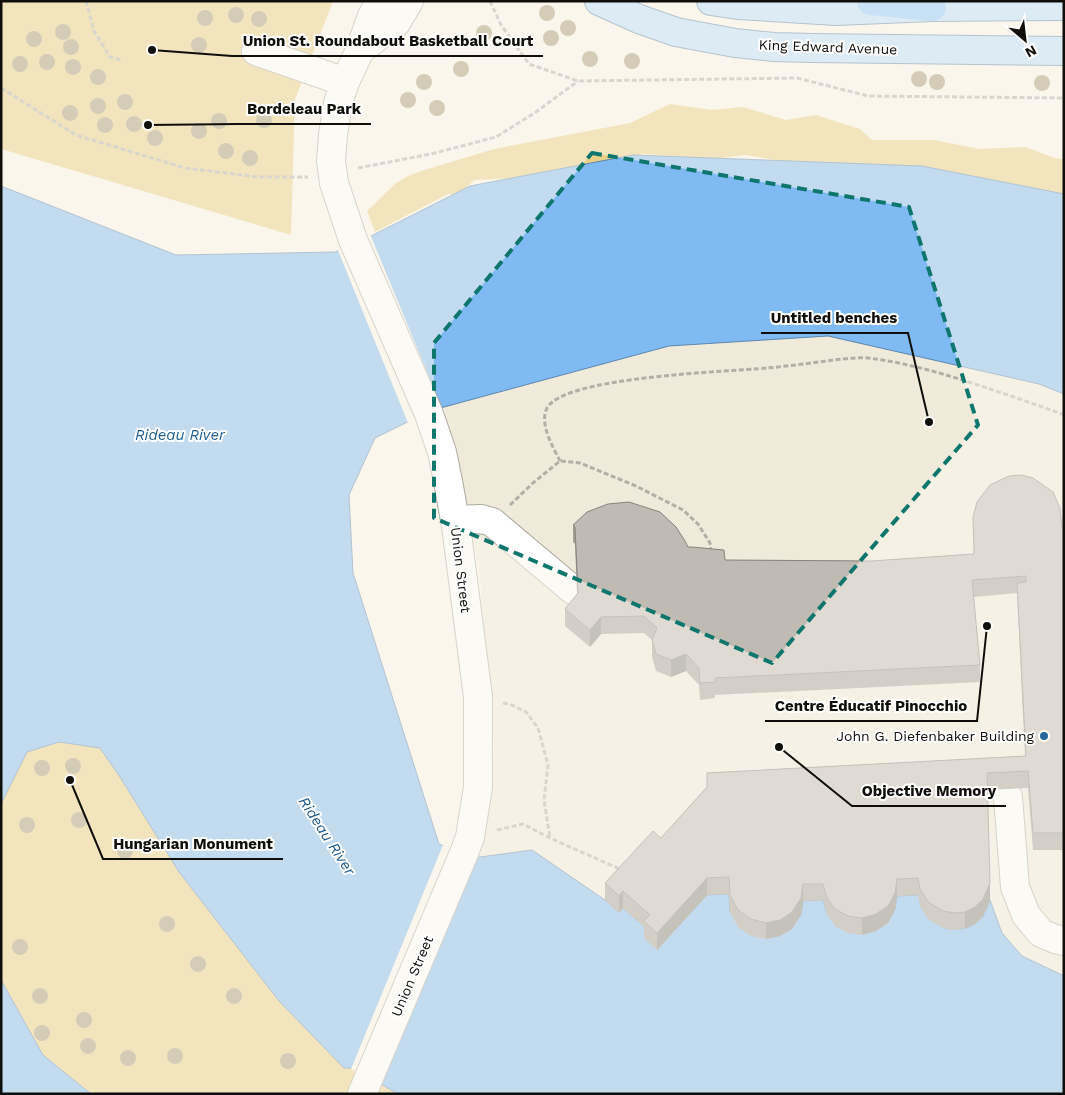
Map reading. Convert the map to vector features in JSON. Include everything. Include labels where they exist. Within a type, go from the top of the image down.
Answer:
[{"type":"highway","points":[[871,1],[932,7]]},
{"type":"main road","name":"King Edward Avenue","points":[[599,1],[676,32],[735,43],[812,48],[1064,51]]},
{"type":"main road","points":[[711,1],[738,5],[836,11],[932,7],[1064,6]]},
{"type":"street","name":"Union Street","points":[[365,1086],[467,845],[478,787],[478,696],[455,520],[442,452],[429,414],[353,240],[334,183],[332,161],[333,135],[338,103],[372,16],[380,1]]},
{"type":"street","name":"Union Street","points":[[360,50],[396,23],[409,1]]},
{"type":"street","points":[[256,51],[345,82]]},
{"type":"street","points":[[455,520],[481,518],[492,522],[572,590]]},
{"type":"street","points":[[1008,797],[1015,888],[1026,915],[1041,934],[1064,941]]},
{"type":"path","points":[[86,1],[94,31],[110,57],[121,60]]},
{"type":"path","points":[[490,1],[501,25],[529,64],[578,81],[797,78],[868,96],[1064,98]]},
{"type":"path","points":[[350,170],[431,154],[496,137],[536,112],[578,81]]},
{"type":"path","points":[[1,88],[76,135],[185,168],[258,177],[314,177]]},
{"type":"path","points":[[560,461],[547,433],[544,418],[547,407],[557,399],[570,393],[606,383],[850,358],[875,359],[950,376],[1064,415]]},
{"type":"path","points":[[492,522],[533,483],[560,461],[580,463],[636,486],[683,510],[698,524],[710,543],[712,560]]},
{"type":"path","points":[[478,696],[512,705],[526,712],[538,728],[548,765],[544,800],[550,838]]},
{"type":"path","points":[[467,845],[524,824],[550,838],[630,873]]},
{"type":"highlighted area","points":[[592,153],[909,207],[978,425],[772,663],[434,518],[434,343]]},
{"type":"shaded area","points":[[1,1],[333,1],[295,100],[291,235],[1,149]]},
{"type":"shaded area","points":[[670,104],[712,110],[743,107],[786,120],[816,115],[860,129],[872,140],[934,140],[980,149],[1025,147],[1055,158],[1064,159],[1064,198],[853,174],[746,155],[713,159],[644,154],[518,178],[474,180],[459,195],[448,194],[375,232],[367,211],[396,183],[408,176],[494,149],[630,123]]},
{"type":"shaded area","points":[[828,336],[1039,384],[1064,394],[1064,975],[1062,976],[1022,956],[1002,933],[990,901],[983,916],[975,924],[965,928],[954,930],[943,928],[928,919],[895,910],[888,923],[862,935],[848,933],[835,926],[827,914],[803,901],[801,915],[792,929],[780,936],[766,939],[751,936],[738,927],[730,912],[657,950],[605,900],[473,858],[495,754],[479,569],[444,407],[669,346]]},
{"type":"shaded area","points":[[59,742],[100,748],[179,872],[279,1001],[344,1068],[354,1068],[398,1094],[91,1094],[43,1055],[1,980],[1,804],[26,752]]},
{"type":"water","name":"Rideau River","points":[[633,155],[922,166],[1064,194],[1064,394],[1039,384],[828,336],[669,346],[428,412],[375,438],[349,495],[353,573],[439,844],[473,858],[532,850],[605,900],[619,912],[623,908],[650,932],[657,949],[707,895],[729,894],[730,912],[801,915],[803,901],[823,900],[827,914],[895,910],[897,896],[918,895],[943,928],[954,929],[966,928],[980,920],[990,900],[1002,933],[1022,956],[1064,975],[1064,1094],[398,1094],[354,1068],[344,1068],[279,1001],[179,872],[100,748],[59,742],[27,752],[1,804],[1,186],[176,255],[335,252],[470,186]]},
{"type":"water","points":[[1,980],[43,1055],[91,1094],[1,1094]]},
{"type":"pier","points":[[370,234],[442,408],[408,423],[337,248]]},
{"type":"pier","points":[[443,845],[473,857],[379,1084],[351,1069]]},
{"type":"building","name":"John G. Diefenbaker Building","points":[[1021,475],[1033,478],[1053,492],[1060,508],[1062,528],[1064,528],[1064,833],[1033,833],[1028,771],[987,773],[990,883],[983,899],[975,907],[965,912],[943,911],[928,902],[920,889],[918,878],[897,879],[895,893],[888,906],[876,914],[862,918],[848,916],[835,909],[827,898],[823,884],[803,884],[801,898],[792,912],[780,920],[766,923],[751,919],[738,910],[730,895],[729,877],[707,878],[657,933],[644,921],[650,915],[623,891],[619,896],[605,883],[653,831],[661,838],[707,787],[707,773],[1026,756],[1017,583],[1026,582],[1026,576],[972,580],[980,665],[715,678],[715,682],[700,683],[699,668],[686,654],[671,660],[656,654],[652,640],[657,628],[644,616],[601,617],[590,630],[565,609],[578,593],[575,527],[573,525],[587,512],[608,504],[629,502],[660,512],[676,527],[688,547],[724,550],[725,560],[871,561],[974,554],[973,517],[977,502],[990,485],[1009,476]]},
{"type":"place","name":"Union St. Roundabout Basketball Court","points":[[152,50]]},
{"type":"place","name":"Bordeleau Park","points":[[148,125]]},
{"type":"place","name":"Untitled benches","points":[[929,422]]},
{"type":"place","name":"Centre Éducatif Pinocchio","points":[[987,626]]},
{"type":"place","name":"John G. Diefenbaker Building","points":[[1044,736]]},
{"type":"place","name":"Objective Memory","points":[[779,747]]},
{"type":"place","name":"Hungarian Monument","points":[[70,780]]}]
